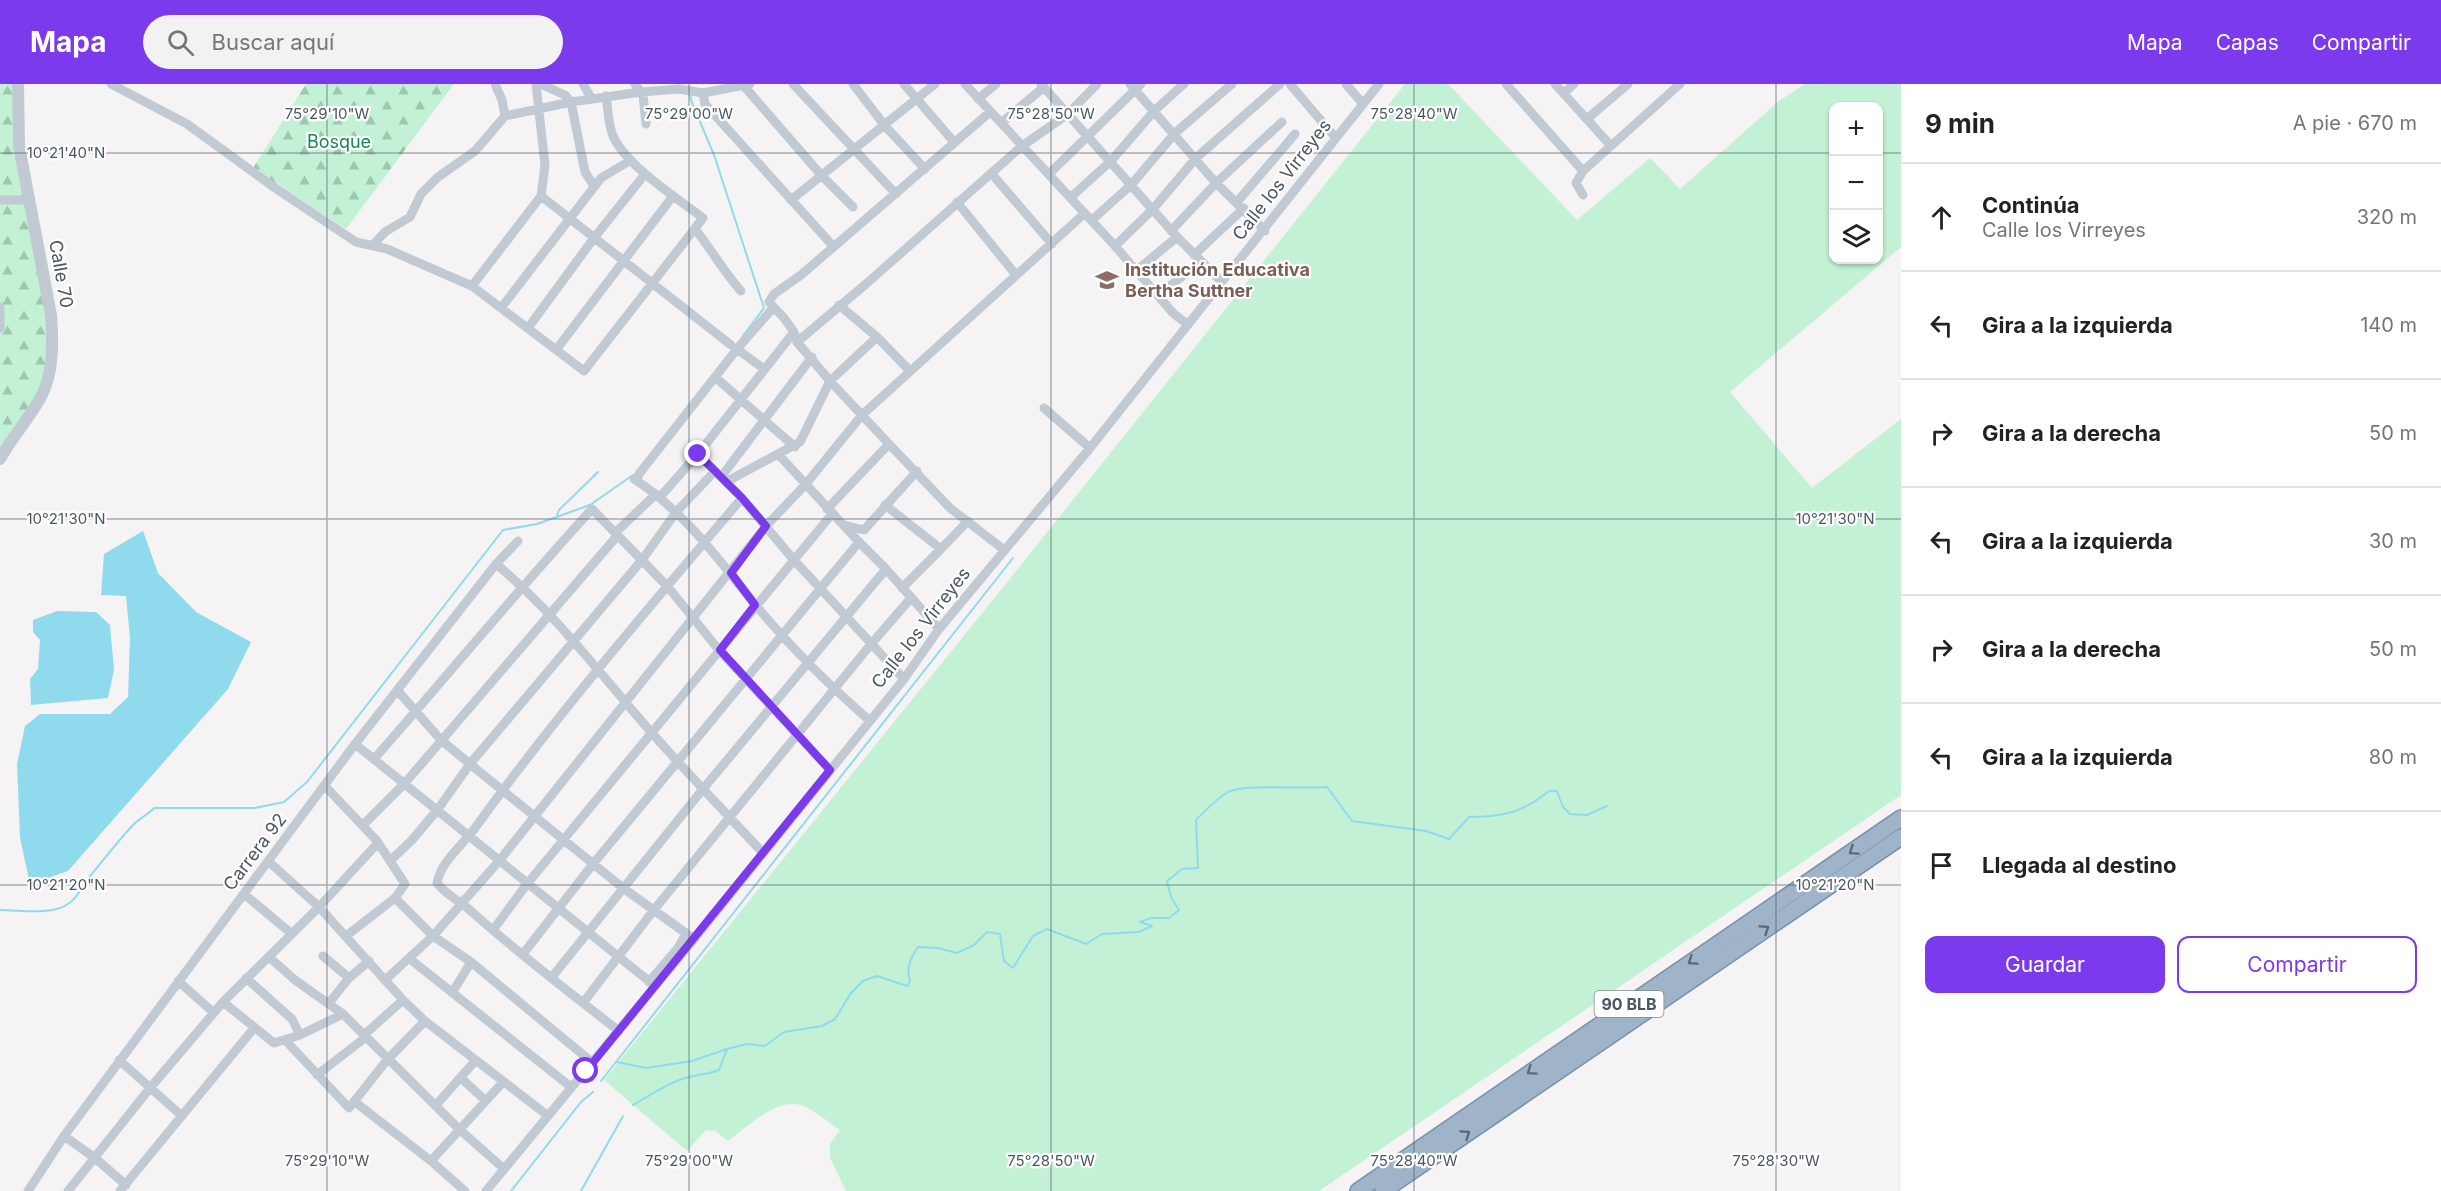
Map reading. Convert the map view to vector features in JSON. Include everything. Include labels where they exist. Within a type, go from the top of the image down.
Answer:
[{"type":"highway","name":"90 BLB","points":[[1358,1191],[1901,818]]},
{"type":"highway","points":[[1383,1191],[1901,837]]},
{"type":"street","name":"Calle 70","points":[[0,459],[42,396],[49,373],[53,342],[51,315],[19,146],[18,84]]},
{"type":"street","points":[[111,84],[187,124],[275,188],[356,242],[387,249],[471,286],[584,371],[703,218],[645,174],[617,144],[611,132],[606,96]]},
{"type":"street","points":[[495,84],[502,100],[505,116]]},
{"type":"street","points":[[471,286],[541,196],[544,165],[537,109],[538,84],[565,95],[570,102],[585,172],[594,186]]},
{"type":"street","points":[[583,84],[592,99]]},
{"type":"street","points":[[793,84],[896,194]]},
{"type":"street","points":[[853,84],[885,126],[925,169]]},
{"type":"street","points":[[904,84],[954,142]]},
{"type":"street","points":[[791,200],[935,84]]},
{"type":"street","points":[[965,84],[1071,197],[1173,313],[1188,325]]},
{"type":"street","points":[[978,99],[996,84]]},
{"type":"street","points":[[1001,123],[1044,88],[1056,84]]},
{"type":"street","points":[[798,342],[1022,146],[1068,114],[1097,84]]},
{"type":"street","points":[[1071,197],[1111,161],[1155,110],[1184,84]]},
{"type":"street","points":[[385,980],[433,936],[499,861],[625,701],[731,573],[766,526],[805,485],[862,415],[909,370],[1052,244],[1132,184],[1175,133],[1232,84]]},
{"type":"street","points":[[1115,246],[1153,209],[1196,158],[1280,84]]},
{"type":"street","points":[[1290,84],[1335,137]]},
{"type":"street","points":[[1346,84],[1363,104]]},
{"type":"street","name":"Calle los Virreyes","points":[[486,1191],[619,1031],[690,936],[763,853],[904,679],[939,629],[1090,448],[1265,231],[1335,137],[1379,84]]},
{"type":"street","points":[[1506,84],[1583,171]]},
{"type":"street","points":[[1555,84],[1611,146]]},
{"type":"street","points":[[1564,93],[1574,84]]},
{"type":"street","points":[[1587,119],[1628,84]]},
{"type":"street","points":[[1583,195],[1576,183],[1583,171],[1680,84]]},
{"type":"street","points":[[372,245],[385,232],[410,217],[420,194],[438,177],[475,151],[505,116],[638,88],[688,90],[747,85],[822,176],[853,207]]},
{"type":"street","points":[[1049,174],[1089,137],[1135,86],[1216,183],[1265,231]]},
{"type":"street","points":[[638,88],[646,124]]},
{"type":"street","points":[[1044,88],[1132,184],[1174,234],[1222,282]]},
{"type":"street","points":[[688,90],[705,104],[833,246]]},
{"type":"street","points":[[990,112],[801,275],[770,297],[769,302],[830,381],[889,444],[950,508],[1004,549]]},
{"type":"street","points":[[1136,271],[1174,234],[1216,183],[1282,122]]},
{"type":"street","points":[[1158,295],[1198,259],[1295,134]]},
{"type":"street","points":[[501,308],[601,178],[631,160]]},
{"type":"street","points":[[991,173],[1052,244]]},
{"type":"street","points":[[528,328],[594,238],[645,174]]},
{"type":"street","points":[[541,196],[764,369]]},
{"type":"street","points":[[555,350],[674,196]]},
{"type":"street","points":[[0,200],[29,200]]},
{"type":"street","points":[[957,202],[1016,275]]},
{"type":"street","points":[[695,229],[717,256],[725,273],[741,291]]},
{"type":"street","points":[[839,305],[877,337],[909,370]]},
{"type":"street","points":[[0,306],[0,328]]},
{"type":"street","points":[[774,308],[734,347],[715,377],[635,479],[677,512],[731,573],[755,605],[835,689],[870,721]]},
{"type":"street","points":[[363,825],[405,783],[616,534],[658,496],[698,454],[794,332]]},
{"type":"street","points":[[721,477],[795,447],[804,436],[830,381],[877,337]]},
{"type":"street","points":[[390,861],[412,840],[438,809],[470,764],[642,560],[677,512],[721,477],[812,357]]},
{"type":"street","points":[[715,377],[795,447]]},
{"type":"street","points":[[1044,408],[1090,448]]},
{"type":"street","points":[[493,930],[527,884],[720,650],[830,511],[889,444]]},
{"type":"street","points":[[698,454],[742,498],[793,559],[904,679]]},
{"type":"street","points":[[778,454],[939,629]]},
{"type":"street","points":[[523,954],[593,864],[858,541],[864,530],[917,471]]},
{"type":"street","points":[[619,1031],[462,903],[444,892],[437,883],[439,870],[470,836],[503,790],[599,670],[742,498]]},
{"type":"street","points":[[885,505],[941,549]]},
{"type":"street","points":[[374,759],[522,585],[592,510],[668,587],[720,650],[830,770]]},
{"type":"street","points":[[902,588],[968,521]]},
{"type":"street","points":[[844,525],[864,530]]},
{"type":"street","name":"Carrera 92","points":[[28,1191],[63,1136],[355,744],[496,564],[518,541]]},
{"type":"street","points":[[496,564],[522,585],[574,641],[652,733],[763,853]]},
{"type":"street","points":[[552,977],[703,789],[886,569]]},
{"type":"street","points":[[583,1003],[653,911],[911,598]]},
{"type":"street","points":[[397,690],[441,740],[623,888],[690,936]]},
{"type":"street","points":[[355,744],[652,984]]},
{"type":"street","points":[[325,786],[363,825],[405,884],[395,898],[346,936]]},
{"type":"street","points":[[68,1191],[150,1088],[223,1002],[319,907],[377,844]]},
{"type":"street","points":[[268,861],[319,907],[385,980],[425,1020],[547,1115]]},
{"type":"street","points":[[244,894],[292,934]]},
{"type":"street","points":[[395,898],[433,936],[471,962],[593,1063]]},
{"type":"street","points":[[323,956],[349,978]]},
{"type":"street","points":[[269,957],[295,980],[343,1014],[459,1129],[504,1168]]},
{"type":"street","points":[[410,959],[571,1086]]},
{"type":"street","points":[[329,1003],[349,978],[369,961]]},
{"type":"street","points":[[452,993],[471,962]]},
{"type":"street","points":[[246,978],[292,1019],[300,1035]]},
{"type":"street","points":[[178,981],[214,1013]]},
{"type":"street","points":[[317,1075],[365,1036],[404,1000]]},
{"type":"street","points":[[223,1002],[274,1043],[286,1041],[343,1014]]},
{"type":"street","points":[[286,1041],[349,1108],[387,1060],[425,1020]]},
{"type":"street","points":[[63,1136],[95,1158],[123,1188],[254,1028]]},
{"type":"street","points":[[119,1060],[182,1116]]},
{"type":"street","points":[[436,1105],[476,1060]]},
{"type":"street","points":[[461,1078],[486,1101]]},
{"type":"street","points":[[430,1161],[503,1082]]},
{"type":"street","points":[[355,1102],[465,1191]]},
{"type":"green space","points":[[0,84],[15,84],[51,342],[39,396],[0,454]]},
{"type":"green space","name":"Bosque","points":[[306,84],[454,84],[346,229],[253,168]]},
{"type":"green space","points":[[1405,84],[1448,84],[1577,220],[1650,158],[1680,189],[1779,101],[1805,84],[1901,84],[1901,247],[1883,262],[1883,102],[1829,102],[1829,264],[1881,264],[1730,392],[1812,488],[1901,419],[1901,795],[1319,1191],[846,1191],[830,1158],[830,1144],[840,1130],[801,1105],[791,1104],[771,1110],[728,1141],[715,1131],[706,1130],[687,1151],[604,1080],[1009,580]]},
{"type":"water","points":[[143,531],[158,573],[196,612],[251,642],[228,689],[68,871],[30,884],[20,838],[17,764],[25,726],[40,714],[110,714],[128,697],[130,638],[126,596],[101,595],[104,554]]},
{"type":"water","points":[[57,611],[96,612],[110,625],[114,670],[108,698],[31,705],[30,679],[38,669],[40,640],[33,632],[33,620]]},
{"type":"waterway","points":[[690,93],[714,155],[764,308],[742,337]]},
{"type":"waterway","points":[[556,518],[559,510],[598,472]]},
{"type":"waterway","points":[[0,910],[46,911],[60,908],[71,902],[127,831],[154,808],[255,808],[284,802],[307,782],[503,530],[537,524],[590,505],[633,475]]},
{"type":"waterway","points":[[601,1081],[1013,558]]},
{"type":"waterway","points":[[633,1105],[675,1082],[719,1070],[727,1049],[747,1044],[765,1046],[784,1032],[822,1026],[835,1019],[851,993],[863,981],[877,976],[907,986],[910,981],[909,963],[918,947],[938,948],[957,953],[974,945],[987,932],[1000,934],[1004,961],[1013,968],[1033,936],[1047,929],[1086,944],[1102,934],[1139,932],[1152,926],[1140,922],[1151,918],[1169,918],[1179,910],[1171,897],[1167,881],[1182,869],[1198,868],[1196,820],[1228,792],[1261,787],[1327,787],[1352,821],[1426,831],[1449,839],[1469,817],[1502,815],[1521,809],[1549,791],[1557,791],[1563,807],[1570,814],[1587,815],[1607,806]]},
{"type":"waterway","points":[[617,1062],[646,1068],[692,1061],[727,1049]]},
{"type":"waterway","points":[[511,1191],[581,1102],[593,1092]]},
{"type":"waterway","points":[[581,1191],[623,1116]]},
{"type":"place","name":"Institución Educativa Bertha Suttner","points":[[1107,280]]},
{"type":"route","points":[[586,1071],[830,770],[720,650],[755,605],[731,573],[766,526],[698,454]]}]
